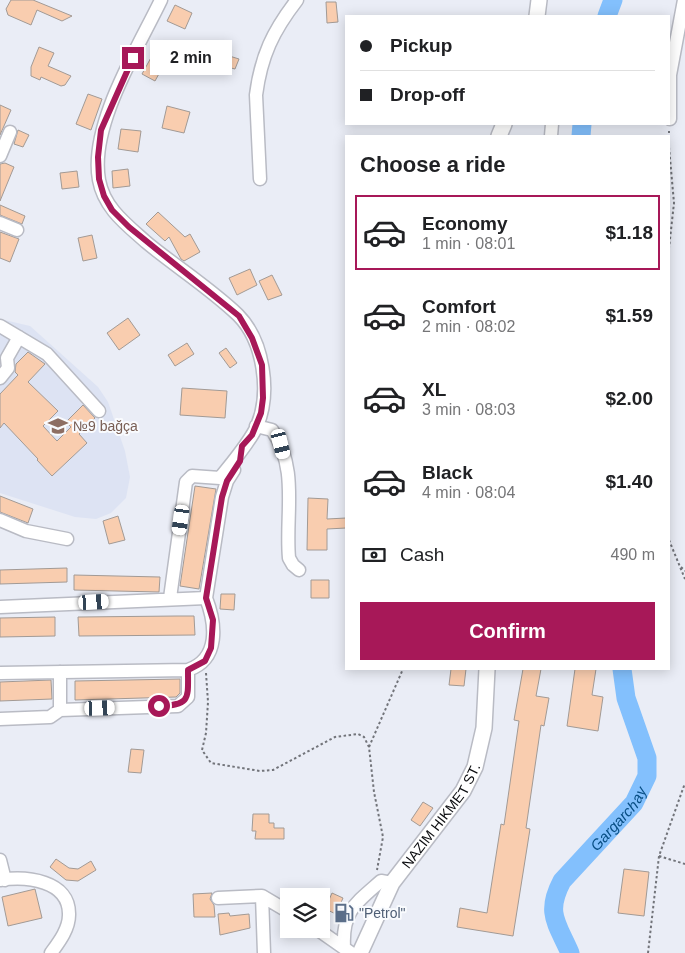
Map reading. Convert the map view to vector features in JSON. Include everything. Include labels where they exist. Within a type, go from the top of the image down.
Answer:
[{"type":"main road","points":[[537,15],[539,0]]},
{"type":"main road","name":"NAZIM HIKMET ST.","points":[[360,953],[386,882],[463,791],[475,767],[484,728],[487,670]]},
{"type":"street","points":[[0,673],[188,670],[205,661],[211,648],[213,631],[211,613],[206,598],[223,480],[240,461],[242,446],[256,426],[263,398],[262,365],[247,327],[239,316],[129,227],[112,210],[104,196],[99,179],[98,157],[101,130],[125,73],[161,0]]},
{"type":"street","points":[[260,179],[256,95],[258,83],[272,36],[297,0]]},
{"type":"street","points":[[670,119],[670,75],[680,55],[684,0]]},
{"type":"street","points":[[0,156],[10,132]]},
{"type":"street","points":[[0,223],[17,230]]},
{"type":"street","points":[[0,326],[47,354],[99,412]]},
{"type":"street","points":[[0,378],[8,368],[7,358],[19,337]]},
{"type":"street","points":[[256,426],[272,430],[281,444],[290,485],[290,558],[293,565],[299,570]]},
{"type":"street","points":[[170,598],[186,482],[192,476],[223,480]]},
{"type":"street","points":[[0,520],[26,531],[67,539]]},
{"type":"street","points":[[0,607],[170,598],[206,598]]},
{"type":"street","points":[[0,719],[50,717],[60,710],[178,706],[188,697],[188,670]]},
{"type":"street","points":[[60,672],[60,710]]},
{"type":"street","points":[[0,860],[2,880],[32,879],[55,887],[67,902],[69,916],[64,935],[51,953]]},
{"type":"street","points":[[348,950],[343,927],[354,904],[386,882]]},
{"type":"street","points":[[262,896],[264,953]]},
{"type":"street","points":[[218,898],[262,896],[280,907]]},
{"type":"street","points":[[330,938],[348,950]]},
{"type":"path","points":[[670,158],[674,203],[670,239]]},
{"type":"path","points":[[670,542],[685,579]]},
{"type":"path","points":[[680,565],[685,571]]},
{"type":"path","points":[[205,661],[208,702],[206,733],[202,750],[211,763],[251,770],[273,770],[335,737],[345,734],[358,734],[364,737],[369,747],[374,792],[383,838],[377,873],[386,882]]},
{"type":"path","points":[[369,747],[403,670]]},
{"type":"path","points":[[648,953],[659,856],[685,783]]},
{"type":"path","points":[[659,856],[685,864]]},
{"type":"shaded area","name":"№9 bağça","points":[[0,319],[30,326],[98,387],[108,402],[125,451],[130,477],[126,498],[111,513],[96,519],[75,517],[0,493]]},
{"type":"building","points":[[11,0],[33,0],[72,16],[62,21],[37,10],[31,25],[8,15],[6,9]]},
{"type":"building","points":[[326,2],[336,2],[338,22],[327,23]]},
{"type":"building","points":[[175,5],[192,13],[185,29],[167,21]]},
{"type":"building","points":[[39,47],[54,53],[48,66],[71,76],[65,85],[61,86],[41,77],[40,80],[31,76],[31,67]]},
{"type":"building","points":[[153,54],[166,61],[155,81],[142,74]]},
{"type":"building","points":[[223,54],[239,59],[235,69],[220,65]]},
{"type":"building","points":[[88,94],[102,99],[91,130],[76,124]]},
{"type":"building","points":[[0,105],[11,110],[0,135]]},
{"type":"building","points":[[167,106],[190,112],[184,133],[162,128]]},
{"type":"building","points":[[121,129],[141,131],[138,152],[118,149]]},
{"type":"building","points":[[18,130],[29,135],[23,147],[14,144]]},
{"type":"building","points":[[5,163],[14,167],[0,201],[0,164]]},
{"type":"building","points":[[128,169],[130,186],[113,188],[112,171]]},
{"type":"building","points":[[77,171],[79,187],[62,189],[60,173]]},
{"type":"building","points":[[0,205],[25,216],[22,224],[0,215]]},
{"type":"building","points":[[158,212],[185,237],[190,234],[200,252],[184,261],[181,259],[169,237],[165,241],[146,224]]},
{"type":"building","points":[[0,232],[19,239],[10,262],[0,258]]},
{"type":"building","points":[[92,235],[97,258],[83,261],[78,238]]},
{"type":"building","points":[[250,269],[257,285],[237,295],[229,278]]},
{"type":"building","points":[[272,275],[282,295],[268,300],[259,281]]},
{"type":"building","points":[[128,318],[140,335],[119,350],[107,333]]},
{"type":"building","points":[[187,343],[194,354],[175,366],[168,355]]},
{"type":"building","points":[[226,348],[237,363],[230,368],[219,353]]},
{"type":"building","points":[[28,352],[45,364],[28,382],[58,411],[43,426],[57,441],[71,427],[66,422],[83,405],[95,418],[79,434],[87,443],[52,476],[4,423],[0,428],[0,394],[18,375],[15,372],[16,364]]},
{"type":"building","points":[[182,388],[227,391],[225,418],[180,415]]},
{"type":"building","points":[[195,486],[216,489],[199,589],[180,586]]},
{"type":"building","points":[[0,496],[33,509],[28,523],[0,512]]},
{"type":"building","points":[[308,498],[328,499],[327,519],[345,518],[345,528],[327,529],[327,550],[307,550]]},
{"type":"building","points":[[118,516],[125,540],[109,544],[103,521]]},
{"type":"building","points":[[67,568],[67,582],[0,584],[0,570]]},
{"type":"building","points":[[74,575],[160,577],[159,592],[74,590]]},
{"type":"building","points":[[311,580],[329,580],[329,598],[311,598]]},
{"type":"building","points":[[221,594],[235,594],[234,610],[220,609]]},
{"type":"building","points":[[194,616],[195,635],[79,636],[78,617]]},
{"type":"building","points":[[55,617],[55,636],[0,637],[0,618]]},
{"type":"building","points":[[451,670],[466,670],[464,686],[449,685]]},
{"type":"building","points":[[523,670],[541,670],[536,696],[549,698],[544,726],[541,725],[526,828],[530,829],[513,936],[457,927],[460,908],[487,913],[501,824],[504,825],[519,721],[514,720]]},
{"type":"building","points":[[575,670],[596,670],[592,695],[603,697],[598,731],[567,726]]},
{"type":"building","points":[[180,679],[180,693],[176,697],[75,700],[75,681]]},
{"type":"building","points":[[51,680],[52,699],[0,701],[0,682]]},
{"type":"building","points":[[131,749],[144,750],[141,773],[128,772]]},
{"type":"building","points":[[423,802],[433,808],[420,826],[411,820]]},
{"type":"building","points":[[253,814],[269,814],[269,823],[274,823],[274,828],[284,828],[284,839],[255,839],[256,831],[252,831]]},
{"type":"building","points":[[56,859],[69,868],[78,869],[91,861],[96,870],[78,881],[66,880],[50,867]]},
{"type":"building","points":[[624,869],[649,872],[644,916],[618,913]]},
{"type":"building","points":[[35,889],[42,918],[8,926],[2,897]]},
{"type":"building","points":[[212,893],[210,899],[214,905],[215,917],[194,917],[193,894]]},
{"type":"building","points":[[332,893],[343,898],[336,914],[330,911]]},
{"type":"building","points":[[229,913],[230,916],[249,914],[250,928],[220,935],[218,914]]},
{"type":"waterway","name":"Gargarchay","points":[[607,15],[613,0]]},
{"type":"waterway","name":"Gargarchay","points":[[581,135],[582,125]]},
{"type":"waterway","name":"Gargarchay","points":[[570,953],[555,918],[554,902],[557,892],[562,881],[634,803],[647,776],[647,758],[626,698],[622,670]]},
{"type":"place","name":"№9 bağça","points":[[58,426]]},
{"type":"place","name":"\"Petrol\"","points":[[344,913]]},
{"type":"route","points":[[133,58],[101,130],[98,157],[99,179],[104,196],[112,210],[129,227],[239,316],[247,327],[257,349],[262,365],[263,381],[261,413],[252,435],[242,446],[240,461],[227,481],[222,497],[206,598],[213,620],[211,648],[205,661],[188,670],[188,697],[185,702],[178,706],[159,706]]}]
